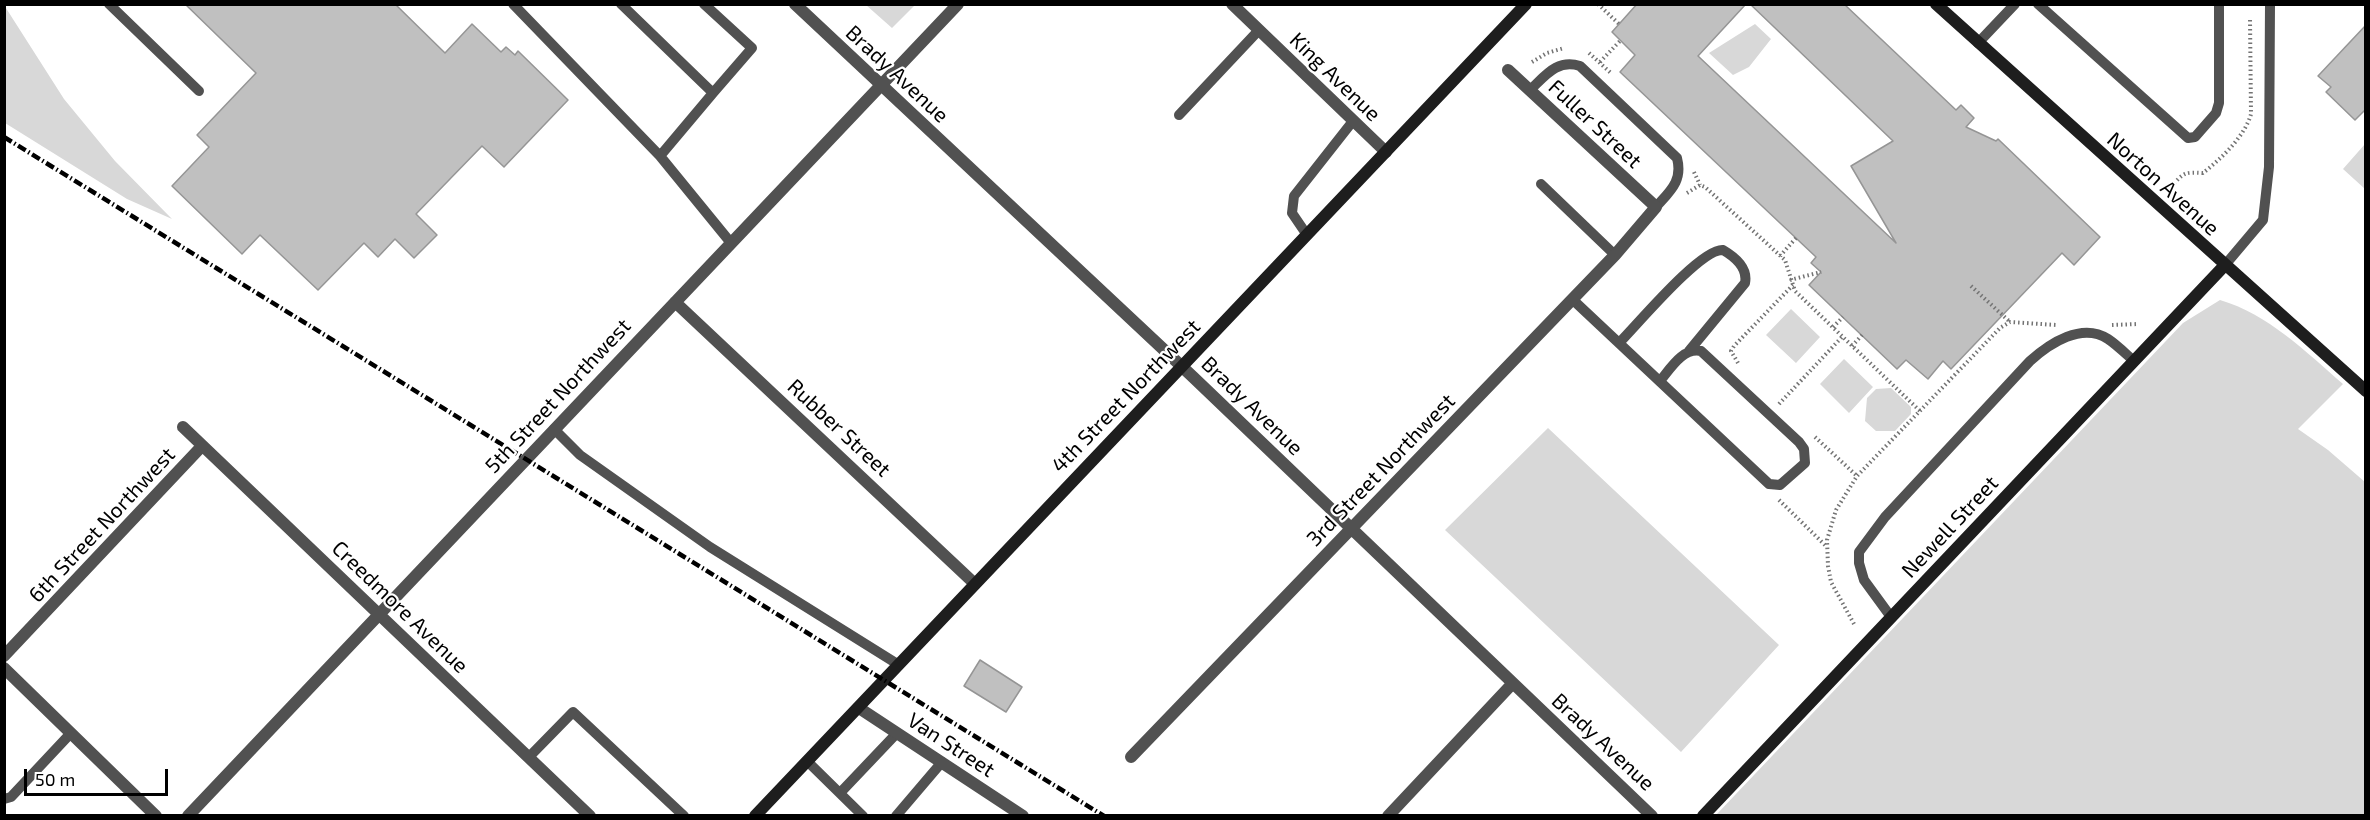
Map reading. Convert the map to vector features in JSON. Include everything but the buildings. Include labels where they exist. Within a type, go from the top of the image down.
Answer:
[{"type":"street","name":"Brady Avenue","points":[[795,4],[1352,528],[1652,816]]},
{"type":"street","name":"5th Street Northwest","points":[[188,816],[958,4]]},
{"type":"street","name":"King Avenue","points":[[1232,4],[1386,152]]},
{"type":"street","name":"4th Street Northwest","points":[[755,816],[1526,4]]},
{"type":"street","name":"Norton Avenue","points":[[1936,4],[2366,391]]},
{"type":"street","name":"Fuller Street","points":[[1508,70],[1656,207]]},
{"type":"street","name":"3rd Street Northwest","points":[[1131,757],[1615,255],[1656,207]]},
{"type":"street","name":"Newell Street","points":[[1703,816],[2225,265]]},
{"type":"street","name":"Rubber Street","points":[[675,302],[975,584]]},
{"type":"street","name":"Creedmore Avenue","points":[[183,427],[590,816]]},
{"type":"street","name":"6th Street Northwest","points":[[4,656],[202,446]]},
{"type":"street","points":[[4,668],[156,816]]},
{"type":"street","points":[[1388,816],[1513,683]]},
{"type":"street","name":"Van Street","points":[[859,708],[1023,816]]},
{"type":"lane","points":[[109,4],[199,91]]},
{"type":"lane","points":[[513,4],[660,156],[731,243]]},
{"type":"lane","points":[[621,4],[713,93]]},
{"type":"lane","points":[[660,156],[752,48],[704,4]]},
{"type":"lane","points":[[1978,43],[2014,4]]},
{"type":"lane","points":[[2038,4],[2188,138],[2195,137],[2216,113],[2219,103],[2219,4]]},
{"type":"lane","points":[[2225,265],[2263,220],[2269,167],[2270,4]]},
{"type":"lane","points":[[1179,116],[1259,30]]},
{"type":"lane","points":[[1530,90],[1558,64],[1568,62],[1580,66],[1677,158],[1680,170],[1677,184],[1656,207]]},
{"type":"lane","points":[[1307,235],[1292,213],[1294,196],[1353,121]]},
{"type":"lane","points":[[1541,184],[1615,255]]},
{"type":"lane","points":[[1619,343],[1695,264],[1712,252],[1723,250],[1742,265],[1746,276],[1745,283],[1689,351],[1660,381]]},
{"type":"lane","points":[[1572,299],[1768,484],[1776,487],[1805,463],[1806,456],[1799,442],[1708,356],[1695,350],[1689,351]]},
{"type":"lane","points":[[1891,617],[1864,580],[1859,563],[1859,552],[1885,517],[2030,361],[2054,343],[2081,333],[2107,338],[2134,362]]},
{"type":"lane","points":[[554,429],[580,455],[710,547],[898,665]]},
{"type":"lane","points":[[529,757],[573,712],[684,816]]},
{"type":"lane","points":[[4,799],[11,797],[71,733]]},
{"type":"lane","points":[[840,793],[897,733]]},
{"type":"lane","points":[[807,761],[863,816]]},
{"type":"lane","points":[[896,816],[942,762]]},
{"type":"path","points":[[1598,4],[1619,24]]},
{"type":"path","points":[[1600,62],[1620,41]]},
{"type":"path","points":[[1682,198],[1692,188],[1700,185],[1705,187],[1785,260],[1792,283],[1842,337],[1920,411]]},
{"type":"path","points":[[1780,256],[1796,238]]},
{"type":"path","points":[[1743,369],[1733,357],[1731,351],[1734,346],[1792,283],[1821,272]]},
{"type":"path","points":[[1971,286],[2010,322],[2029,325]]},
{"type":"path","points":[[1833,327],[1843,317]]},
{"type":"path","points":[[1854,624],[1831,582],[1827,547],[1836,510],[1857,477],[2000,328],[2010,322]]},
{"type":"path","points":[[1852,346],[1862,335]]},
{"type":"path","points":[[1769,414],[1842,337]]},
{"type":"path","points":[[1772,396],[1788,411]]},
{"type":"path","points":[[1814,436],[1857,477]]},
{"type":"path","points":[[1776,487],[1779,500],[1827,547]]},
{"type":"shaded area","points":[[4,5],[64,99],[115,161],[172,219],[127,199],[5,123]]},
{"type":"shaded area","points":[[866,5],[915,5],[892,28]]},
{"type":"shaded area","points":[[1755,24],[1771,39],[1749,67],[1733,75],[1709,53]]},
{"type":"shaded area","points":[[2365,144],[2365,189],[2343,169]]},
{"type":"shaded area","points":[[2220,300],[2238,306],[2270,324],[2343,384],[2298,429],[2328,450],[2365,482],[2365,815],[1716,815],[2183,323]]},
{"type":"shaded area","points":[[1791,309],[1820,337],[1796,363],[1766,335]]},
{"type":"shaded area","points":[[1844,359],[1873,387],[1849,413],[1820,384]]},
{"type":"shaded area","points":[[1891,388],[1911,407],[1911,414],[1895,431],[1876,431],[1865,421],[1867,398],[1876,389]]},
{"type":"shaded area","points":[[1548,428],[1779,645],[1681,752],[1445,530]]},
{"type":"railway","points":[[4,137],[1104,816]]}]
